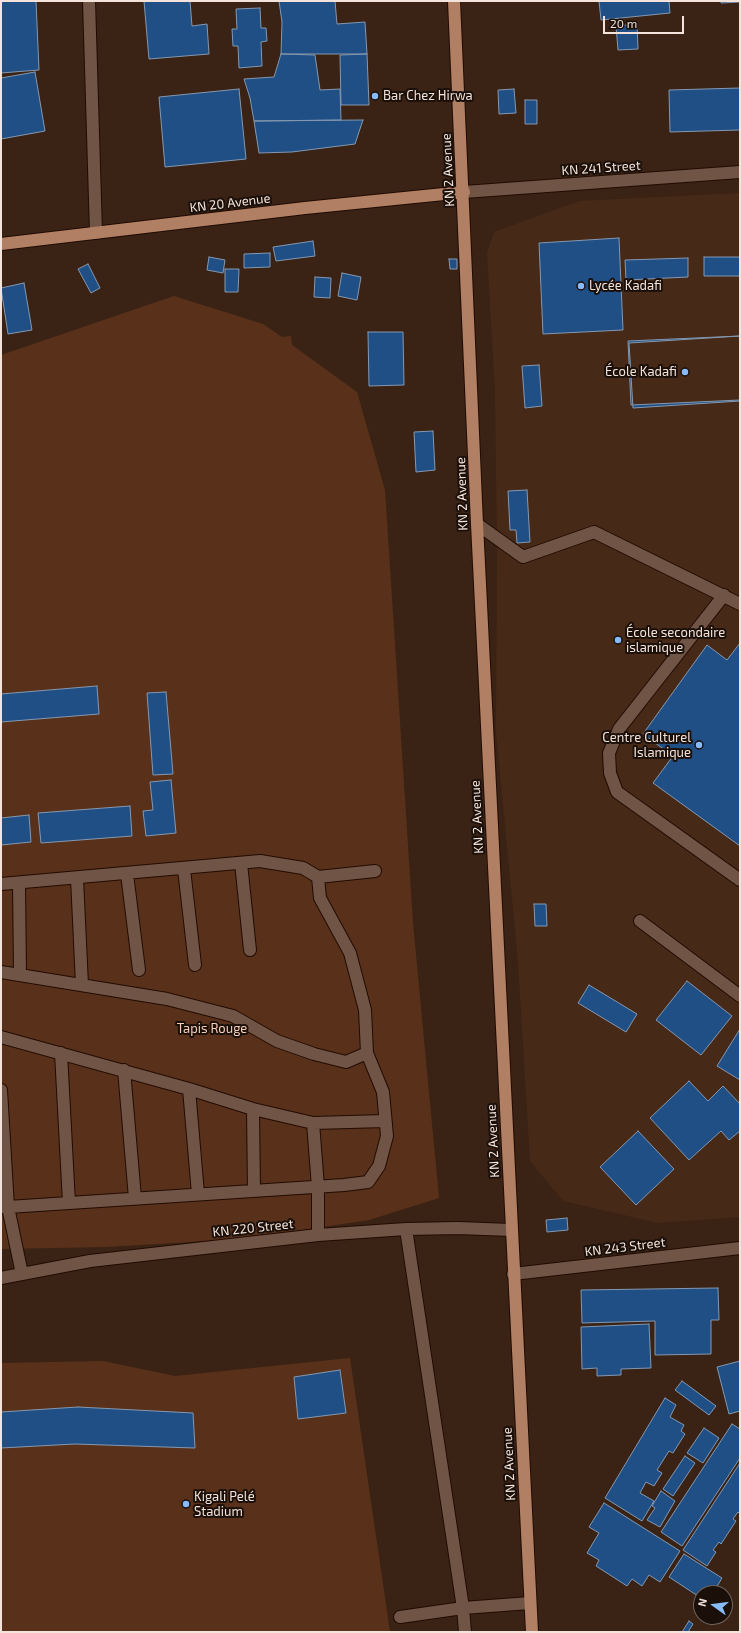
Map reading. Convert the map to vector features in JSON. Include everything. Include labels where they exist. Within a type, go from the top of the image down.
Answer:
[{"type":"main road","name":"KN 2 Avenue","points":[[454,1],[464,192],[477,524],[532,1632]]},
{"type":"main road","name":"KN 20 Avenue","points":[[1,244],[305,208],[464,192]]},
{"type":"street","points":[[89,1],[96,233]]},
{"type":"street","name":"KN 241 Street","points":[[464,192],[740,172]]},
{"type":"street","points":[[477,524],[523,557],[594,532],[740,604]]},
{"type":"street","points":[[724,595],[619,729],[609,753],[610,773],[617,792],[740,880]]},
{"type":"street","points":[[1,884],[184,869],[260,861],[303,868],[318,877],[375,871]]},
{"type":"street","points":[[241,863],[250,950]]},
{"type":"street","points":[[184,869],[195,965]]},
{"type":"street","points":[[127,874],[139,970]]},
{"type":"street","points":[[5,1207],[318,1187],[368,1182],[379,1166],[387,1136],[383,1092],[367,1053],[365,1010],[352,960],[320,898],[318,877]]},
{"type":"street","points":[[77,878],[82,984]]},
{"type":"street","points":[[19,883],[20,975]]},
{"type":"street","points":[[640,922],[740,996]]},
{"type":"street","points":[[1,972],[167,999],[233,1016],[277,1041],[314,1054],[346,1062],[367,1053]]},
{"type":"street","points":[[1,1037],[189,1088],[253,1109],[313,1123],[385,1121]]},
{"type":"street","points":[[61,1053],[69,1203]]},
{"type":"street","points":[[124,1070],[135,1198]]},
{"type":"street","points":[[189,1088],[198,1194]]},
{"type":"street","points":[[1,1090],[5,1207],[22,1274]]},
{"type":"street","points":[[253,1109],[254,1191]]},
{"type":"street","points":[[313,1123],[318,1187],[318,1235]]},
{"type":"street","name":"KN 220 Street","points":[[1,1278],[90,1261],[318,1235],[406,1229],[458,1228],[511,1230]]},
{"type":"street","points":[[406,1229],[465,1632]]},
{"type":"street","name":"KN 243 Street","points":[[514,1274],[740,1248]]},
{"type":"street","points":[[400,1618],[462,1608],[530,1603]]},
{"type":"shaded area","name":"École secondaire islamique","points":[[740,193],[740,1217],[658,1223],[563,1201],[530,1161],[518,961],[496,731],[497,549],[495,389],[487,253],[494,232],[579,201]]},
{"type":"green space","name":"Tapis Rouge","points":[[174,296],[263,324],[282,337],[291,336],[292,345],[357,392],[385,490],[413,923],[439,1198],[369,1220],[243,1239],[105,1247],[1,1249],[1,355]]},
{"type":"green space","name":"Kigali Pelé Stadium","points":[[350,1358],[390,1632],[1,1632],[1,1363],[103,1361],[175,1376]]},
{"type":"building","points":[[1,1],[36,1],[39,70],[1,73]]},
{"type":"building","points":[[144,1],[190,1],[192,26],[207,24],[209,54],[149,59]]},
{"type":"building","points":[[279,1],[335,1],[337,24],[365,22],[367,54],[281,54],[282,22]]},
{"type":"building","points":[[599,1],[669,1],[670,13],[601,20]]},
{"type":"building","points":[[721,1],[740,1],[740,2],[721,3]]},
{"type":"building","points":[[260,8],[261,28],[266,28],[267,41],[261,42],[262,66],[239,68],[238,46],[233,46],[232,29],[237,29],[236,9]]},
{"type":"building","points":[[637,24],[638,49],[618,50],[616,26]]},
{"type":"building","points":[[281,54],[315,55],[320,90],[340,89],[341,120],[254,121],[250,98],[244,79],[274,77]]},
{"type":"building","points":[[367,54],[369,105],[341,105],[340,55]]},
{"type":"building","points":[[35,72],[45,131],[1,139],[1,78]]},
{"type":"building","points":[[740,88],[740,130],[670,132],[669,90]]},
{"type":"building","points":[[239,89],[246,159],[165,167],[159,97]]},
{"type":"building","points":[[514,89],[516,113],[499,114],[498,90]]},
{"type":"building","points":[[525,100],[537,100],[537,124],[525,124]]},
{"type":"building","points":[[363,120],[355,144],[292,152],[259,153],[254,121]]},
{"type":"building","name":"Lycée Kadafi","points":[[619,238],[623,330],[543,334],[539,243]]},
{"type":"building","points":[[313,241],[315,256],[276,261],[273,247]]},
{"type":"building","points":[[270,253],[270,267],[244,268],[244,254]]},
{"type":"building","points":[[209,257],[225,260],[223,273],[207,270]]},
{"type":"building","points":[[704,257],[740,257],[740,276],[704,276]]},
{"type":"building","points":[[688,258],[688,277],[626,280],[625,260]]},
{"type":"building","points":[[449,259],[457,259],[457,269],[450,269]]},
{"type":"building","points":[[88,264],[100,288],[91,293],[78,269]]},
{"type":"building","points":[[225,269],[239,269],[238,292],[225,292]]},
{"type":"building","points":[[342,273],[361,277],[357,300],[338,296]]},
{"type":"building","points":[[315,277],[331,278],[330,298],[314,297]]},
{"type":"building","points":[[24,283],[32,330],[8,334],[1,288]]},
{"type":"building","points":[[368,332],[403,332],[404,385],[369,386]]},
{"type":"building","name":"École Kadafi","points":[[740,336],[740,401],[633,408],[629,343]]},
{"type":"building","name":"École Kadafi","points":[[740,336],[740,400],[631,405],[628,341]]},
{"type":"building","points":[[539,365],[542,406],[525,408],[522,366]]},
{"type":"building","points":[[433,431],[435,470],[416,472],[414,432]]},
{"type":"building","points":[[527,490],[530,542],[517,543],[516,530],[510,530],[508,491]]},
{"type":"building","name":"Centre Culturel Islamique","points":[[740,643],[740,846],[653,783],[673,756],[643,734],[707,645],[727,660]]},
{"type":"building","points":[[97,686],[99,714],[1,722],[1,694]]},
{"type":"building","points":[[166,692],[173,774],[153,775],[147,693]]},
{"type":"building","points":[[171,780],[176,833],[146,836],[143,811],[153,810],[150,782]]},
{"type":"building","points":[[130,806],[132,836],[41,843],[38,813]]},
{"type":"building","points":[[29,815],[31,842],[1,845],[1,818]]},
{"type":"building","points":[[534,904],[546,904],[547,926],[535,926]]},
{"type":"building","points":[[687,981],[732,1016],[701,1055],[656,1020]]},
{"type":"building","points":[[589,985],[637,1014],[626,1032],[578,1003]]},
{"type":"building","points":[[740,1029],[740,1080],[717,1066]]},
{"type":"building","points":[[689,1081],[708,1101],[723,1086],[740,1104],[740,1131],[729,1140],[721,1131],[689,1160],[650,1118]]},
{"type":"building","points":[[638,1131],[674,1169],[636,1205],[600,1167]]},
{"type":"building","points":[[567,1218],[568,1230],[547,1232],[546,1220]]},
{"type":"building","points":[[718,1288],[719,1320],[711,1320],[711,1354],[655,1355],[655,1321],[582,1323],[581,1290]]},
{"type":"building","points":[[649,1324],[651,1368],[621,1369],[621,1375],[597,1376],[597,1368],[582,1369],[581,1327]]},
{"type":"building","points":[[740,1361],[740,1411],[729,1414],[717,1367]]},
{"type":"building","points":[[340,1370],[346,1413],[298,1419],[294,1377]]},
{"type":"building","points":[[682,1381],[716,1406],[709,1415],[675,1390]]},
{"type":"building","points":[[665,1398],[676,1405],[670,1417],[684,1425],[681,1431],[685,1434],[673,1453],[669,1451],[657,1470],[662,1473],[654,1486],[646,1482],[640,1493],[654,1501],[642,1521],[605,1498]]},
{"type":"building","points":[[78,1407],[193,1413],[195,1448],[75,1444],[1,1448],[1,1412]]},
{"type":"building","points":[[732,1424],[740,1429],[740,1458],[682,1546],[661,1532]]},
{"type":"building","points":[[704,1428],[719,1438],[703,1463],[687,1453]]},
{"type":"building","points":[[685,1456],[695,1463],[673,1496],[663,1489]]},
{"type":"building","points":[[740,1463],[740,1514],[738,1512],[733,1519],[736,1521],[721,1544],[719,1542],[713,1550],[716,1552],[707,1566],[683,1550]]},
{"type":"building","points":[[661,1491],[675,1501],[660,1527],[647,1520],[655,1508],[652,1506]]},
{"type":"building","points":[[604,1503],[680,1551],[660,1582],[649,1575],[642,1586],[632,1579],[627,1586],[596,1566],[599,1560],[587,1553],[599,1533],[589,1527]]},
{"type":"building","points":[[684,1554],[722,1578],[718,1585],[693,1585],[693,1593],[669,1577]]},
{"type":"building","points":[[689,1621],[693,1624],[688,1632],[682,1632]]},
{"type":"place","name":"Bar Chez Hirwa","points":[[375,96]]},
{"type":"place","name":"Lycée Kadafi","points":[[581,286]]},
{"type":"place","name":"École Kadafi","points":[[685,372]]},
{"type":"place","name":"École secondaire islamique","points":[[618,640]]},
{"type":"place","name":"Centre Culturel Islamique","points":[[699,745]]},
{"type":"place","name":"Kigali Pelé Stadium","points":[[186,1504]]}]
